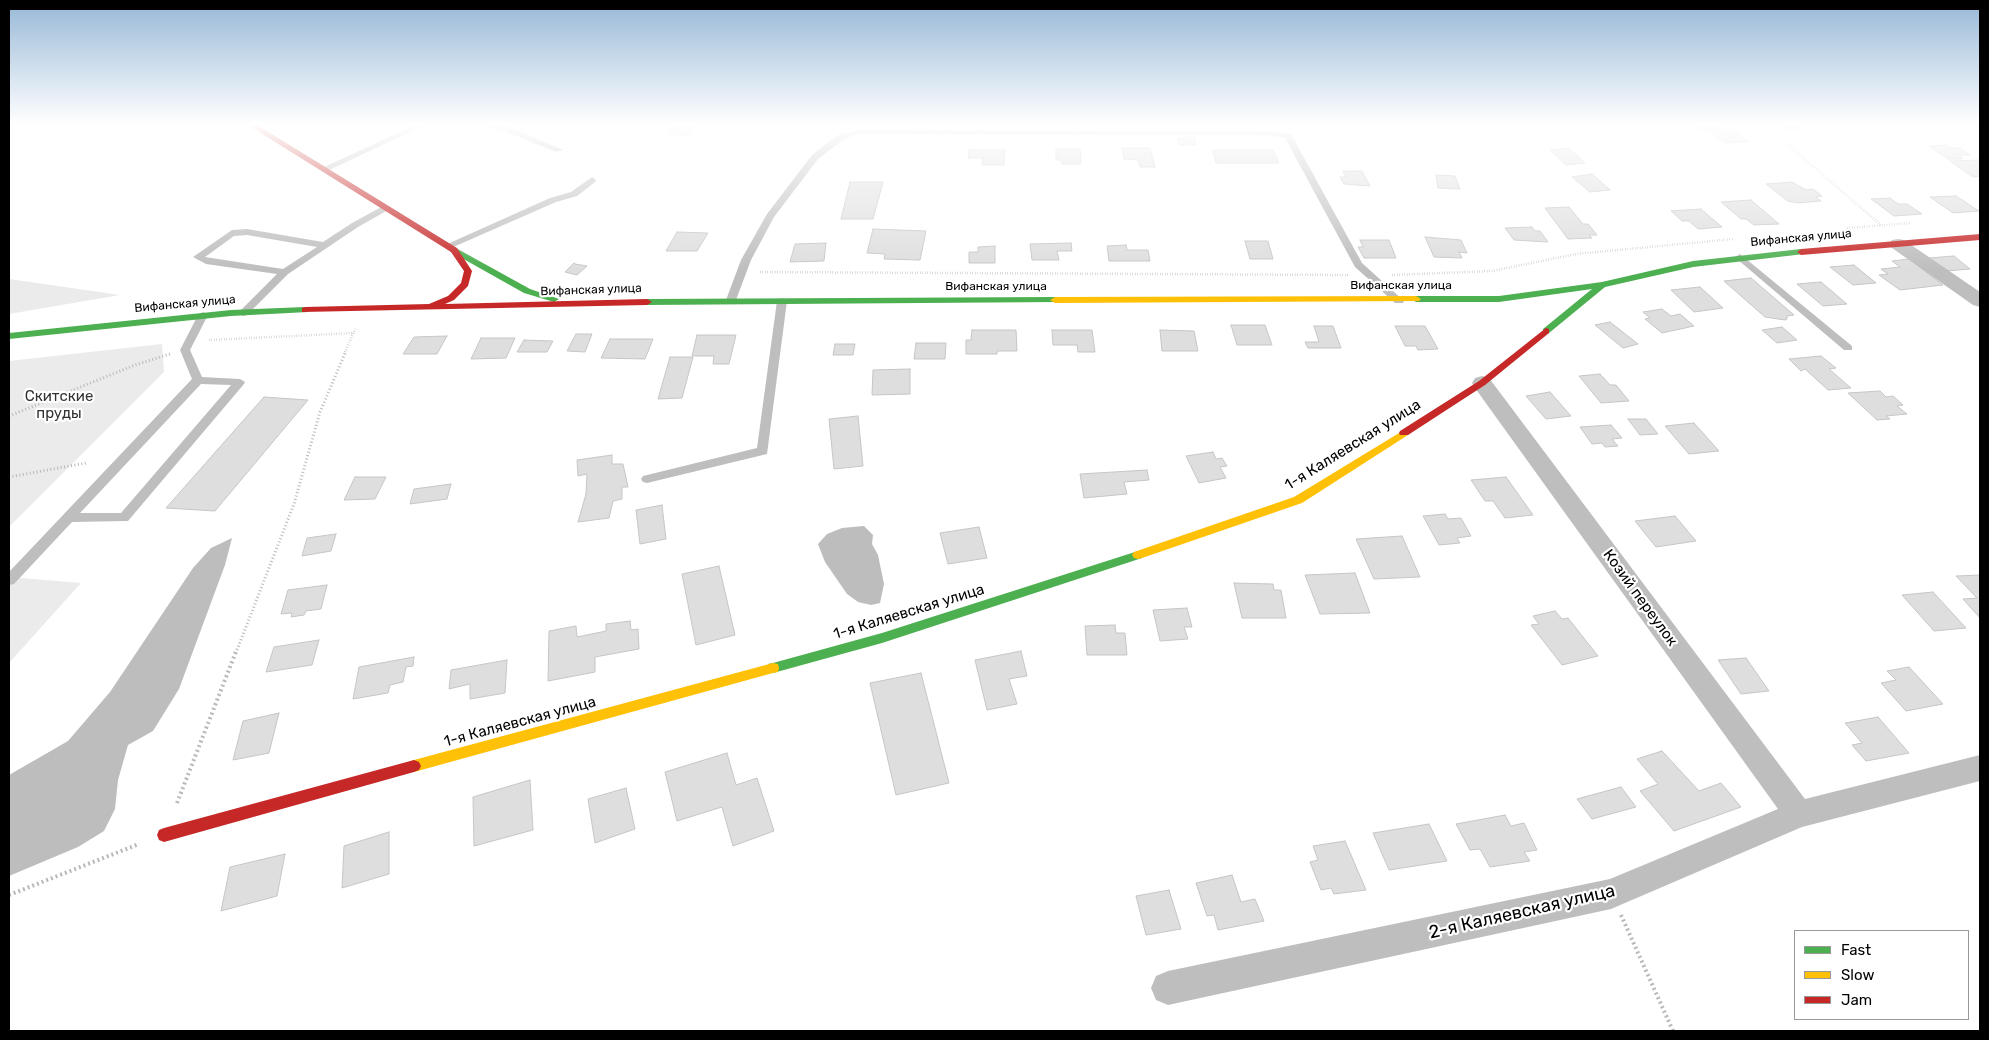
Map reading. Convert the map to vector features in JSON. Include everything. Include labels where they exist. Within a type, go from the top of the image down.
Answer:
[{"type":"main road","points":[[331,174],[451,248],[527,291],[572,305]]},
{"type":"main road","name":"Вифанская улица","points":[[9,336],[203,315],[432,306],[572,305],[731,300],[782,302],[1499,299],[1602,285],[1693,264],[1740,257],[1980,237]]},
{"type":"main road","points":[[432,306],[452,298],[465,284],[468,270],[451,248]]},
{"type":"main road","name":"1-я Каляевская улица","points":[[164,835],[882,638],[1143,553],[1298,500],[1482,383],[1602,285]]},
{"type":"street","points":[[1898,244],[1980,301]]},
{"type":"street","name":"Козий переулок","points":[[1482,383],[1799,814]]},
{"type":"street","name":"2-я Каляевская улица","points":[[1168,988],[1611,894],[1799,814],[1980,768]]},
{"type":"lane","points":[[731,300],[741,272],[770,216],[802,174]]},
{"type":"lane","points":[[1308,174],[1358,265],[1399,300]]},
{"type":"lane","points":[[451,248],[554,200],[574,194],[592,180]]},
{"type":"lane","points":[[243,313],[285,272],[324,245],[385,208]]},
{"type":"lane","points":[[285,272],[206,261],[198,256],[232,233],[247,232],[324,245]]},
{"type":"lane","points":[[1740,257],[1848,348]]},
{"type":"lane","points":[[647,479],[763,451],[782,302]]},
{"type":"lane","points":[[198,380],[187,346],[203,315]]},
{"type":"lane","points":[[9,580],[68,517],[198,380],[240,382],[124,518],[68,517]]},
{"type":"path","points":[[1821,174],[1877,222],[1898,244]]},
{"type":"path","points":[[741,272],[1370,275],[1492,271]]},
{"type":"path","points":[[9,894],[164,835],[290,513],[320,412],[357,326]]},
{"type":"path","points":[[9,416],[135,364],[187,346],[354,333]]},
{"type":"path","points":[[9,477],[86,463]]},
{"type":"path","points":[[1611,894],[1673,1031]]},
{"type":"green space","points":[[9,279],[120,295],[9,314]]},
{"type":"green space","name":"Скитские пруды","points":[[162,344],[164,372],[9,527],[9,361]]},
{"type":"green space","points":[[9,577],[81,583],[9,663]]},
{"type":"shaded area","points":[[864,526],[873,535],[872,544],[878,555],[884,584],[880,603],[871,605],[858,602],[847,594],[825,562],[818,544],[827,534],[842,528]]},
{"type":"shaded area","points":[[232,538],[225,565],[179,689],[153,731],[128,745],[118,780],[115,809],[104,831],[78,847],[9,876],[9,775],[68,741],[110,692],[193,568],[211,548]]},
{"type":"building","points":[[1344,174],[1363,174],[1370,186],[1344,184],[1340,177],[1346,177]]},
{"type":"building","points":[[1592,174],[1610,190],[1590,192],[1572,177]]},
{"type":"building","points":[[1968,174],[1980,174],[1980,176],[1973,177]]},
{"type":"building","points":[[1436,175],[1455,176],[1460,189],[1438,188]]},
{"type":"building","points":[[850,182],[883,182],[873,219],[841,219]]},
{"type":"building","points":[[1792,182],[1806,190],[1813,189],[1822,196],[1816,197],[1821,201],[1797,203],[1788,201],[1766,184]]},
{"type":"building","points":[[1956,196],[1979,211],[1953,213],[1930,197]]},
{"type":"building","points":[[1890,198],[1898,204],[1907,204],[1922,214],[1894,216],[1871,199]]},
{"type":"building","points":[[1751,200],[1779,224],[1754,225],[1746,219],[1741,219],[1721,202]]},
{"type":"building","points":[[1569,207],[1583,224],[1588,224],[1597,235],[1589,235],[1592,238],[1568,239],[1545,208]]},
{"type":"building","points":[[1701,209],[1722,227],[1698,229],[1689,221],[1682,221],[1671,211]]},
{"type":"building","points":[[1532,227],[1535,231],[1540,231],[1548,242],[1514,240],[1505,228]]},
{"type":"building","points":[[873,229],[926,231],[920,260],[884,259],[885,254],[867,253]]},
{"type":"building","points":[[677,232],[708,233],[697,251],[666,251]]},
{"type":"building","points":[[1425,237],[1461,240],[1467,253],[1459,252],[1462,258],[1434,257]]},
{"type":"building","points":[[1360,240],[1389,240],[1396,258],[1364,258],[1358,247],[1363,247]]},
{"type":"building","points":[[1245,241],[1268,241],[1273,259],[1250,259]]},
{"type":"building","points":[[826,243],[824,261],[790,262],[795,244]]},
{"type":"building","points":[[1071,243],[1072,251],[1057,251],[1059,260],[1032,260],[1030,244]]},
{"type":"building","points":[[1126,245],[1127,250],[1148,250],[1150,261],[1109,261],[1107,246]]},
{"type":"building","points":[[995,246],[995,263],[969,263],[969,252],[978,252],[978,247]]},
{"type":"building","points":[[1954,256],[1970,269],[1946,271],[1929,258]]},
{"type":"building","points":[[1909,259],[1943,285],[1900,290],[1879,275],[1888,274],[1881,269],[1900,267],[1892,261]]},
{"type":"building","points":[[574,263],[587,266],[577,275],[565,272]]},
{"type":"building","points":[[1854,265],[1876,283],[1853,285],[1830,267]]},
{"type":"building","points":[[1751,278],[1794,315],[1787,316],[1785,320],[1765,317],[1724,281]]},
{"type":"building","points":[[1821,282],[1847,304],[1823,306],[1797,284]]},
{"type":"building","points":[[1700,287],[1723,308],[1694,312],[1671,290]]},
{"type":"building","points":[[1662,309],[1671,316],[1680,314],[1694,326],[1662,333],[1645,319],[1650,318],[1643,312]]},
{"type":"building","points":[[1610,322],[1638,344],[1623,348],[1595,325]]},
{"type":"building","points":[[1231,325],[1265,325],[1272,345],[1237,345]]},
{"type":"building","points":[[1314,326],[1333,326],[1341,348],[1308,348],[1305,342],[1319,342]]},
{"type":"building","points":[[1395,326],[1425,326],[1438,349],[1418,350],[1416,346],[1405,346]]},
{"type":"building","points":[[1782,327],[1797,340],[1777,343],[1762,330]]},
{"type":"building","points":[[972,330],[1016,330],[1017,351],[997,351],[997,354],[966,354],[966,340],[971,340]]},
{"type":"building","points":[[1052,330],[1092,330],[1095,352],[1078,352],[1077,345],[1053,345]]},
{"type":"building","points":[[1160,330],[1194,331],[1198,351],[1162,351]]},
{"type":"building","points":[[576,334],[592,334],[585,352],[567,351]]},
{"type":"building","points":[[697,335],[736,335],[729,364],[713,364],[714,356],[692,356]]},
{"type":"building","points":[[447,336],[437,354],[403,354],[414,337]]},
{"type":"building","points":[[481,338],[515,338],[506,358],[471,359]]},
{"type":"building","points":[[610,339],[653,339],[645,359],[601,358]]},
{"type":"building","points":[[524,340],[553,341],[547,352],[517,352]]},
{"type":"building","points":[[916,343],[946,343],[945,359],[914,359]]},
{"type":"building","points":[[835,344],[855,344],[853,355],[833,355]]},
{"type":"building","points":[[1821,356],[1836,368],[1829,369],[1851,388],[1828,390],[1805,369],[1801,371],[1789,359]]},
{"type":"building","points":[[670,357],[693,357],[682,398],[658,399]]},
{"type":"building","points":[[910,369],[910,394],[872,395],[873,370]]},
{"type":"building","points":[[1600,374],[1610,385],[1616,385],[1629,401],[1601,403],[1579,376]]},
{"type":"building","points":[[1880,391],[1886,397],[1893,396],[1903,405],[1897,406],[1907,414],[1886,416],[1890,419],[1877,420],[1848,393]]},
{"type":"building","points":[[1550,392],[1571,416],[1546,419],[1526,396]]},
{"type":"building","points":[[264,397],[308,400],[215,511],[166,508]]},
{"type":"building","points":[[858,416],[863,466],[834,469],[829,419]]},
{"type":"building","points":[[1628,419],[1646,419],[1658,434],[1640,435]]},
{"type":"building","points":[[1694,423],[1719,451],[1689,454],[1665,426]]},
{"type":"building","points":[[1611,425],[1622,438],[1612,439],[1618,446],[1605,447],[1602,443],[1592,444],[1580,427]]},
{"type":"building","points":[[1213,452],[1216,459],[1222,458],[1227,466],[1220,467],[1226,478],[1199,483],[1186,456]]},
{"type":"building","points":[[612,455],[612,464],[623,464],[628,487],[622,487],[622,499],[613,501],[609,518],[578,522],[586,494],[587,474],[578,476],[577,460]]},
{"type":"building","points":[[1147,470],[1149,480],[1124,482],[1127,494],[1084,498],[1080,474]]},
{"type":"building","points":[[355,477],[386,477],[375,499],[344,500]]},
{"type":"building","points":[[1506,477],[1533,515],[1505,518],[1493,501],[1485,501],[1471,480]]},
{"type":"building","points":[[451,484],[447,499],[410,504],[414,489]]},
{"type":"building","points":[[662,505],[666,539],[640,544],[636,510]]},
{"type":"building","points":[[1445,514],[1448,519],[1461,518],[1471,536],[1457,538],[1460,543],[1439,545],[1423,516]]},
{"type":"building","points":[[1675,516],[1696,541],[1656,547],[1635,521]]},
{"type":"building","points":[[979,527],[987,558],[948,564],[940,533]]},
{"type":"building","points":[[336,534],[331,551],[302,556],[307,538]]},
{"type":"building","points":[[1402,536],[1420,577],[1374,579],[1356,539]]},
{"type":"building","points":[[719,566],[735,635],[696,645],[682,574]]},
{"type":"building","points":[[1355,573],[1370,613],[1320,614],[1305,575]]},
{"type":"building","points":[[1980,575],[1980,618],[1963,599],[1977,598],[1956,576]]},
{"type":"building","points":[[1234,583],[1273,584],[1274,590],[1281,590],[1286,618],[1242,618]]},
{"type":"building","points":[[327,585],[321,609],[306,611],[304,615],[291,617],[292,613],[281,614],[288,590]]},
{"type":"building","points":[[1933,592],[1966,628],[1934,631],[1902,595]]},
{"type":"building","points":[[1187,608],[1192,627],[1184,627],[1188,639],[1160,641],[1153,610]]},
{"type":"building","points":[[1555,611],[1562,619],[1568,618],[1598,656],[1562,665],[1531,625],[1539,624],[1533,616]]},
{"type":"building","points":[[630,621],[631,630],[638,629],[639,649],[595,657],[595,672],[548,681],[549,631],[576,626],[577,637],[606,631],[606,624]]},
{"type":"building","points":[[1115,625],[1116,633],[1125,633],[1127,655],[1087,655],[1085,626]]},
{"type":"building","points":[[319,640],[312,665],[266,672],[274,647]]},
{"type":"building","points":[[1021,651],[1027,676],[1009,679],[1017,704],[987,710],[975,660]]},
{"type":"building","points":[[414,657],[413,666],[406,667],[403,682],[390,685],[388,693],[353,699],[359,667]]},
{"type":"building","points":[[1746,658],[1769,691],[1741,694],[1718,660]]},
{"type":"building","points":[[507,660],[505,693],[470,699],[470,684],[449,689],[451,670]]},
{"type":"building","points":[[1909,667],[1943,704],[1906,711],[1881,683],[1896,680],[1887,671]]},
{"type":"building","points":[[921,673],[949,783],[896,795],[870,683]]},
{"type":"building","points":[[279,713],[269,753],[233,760],[243,721]]},
{"type":"building","points":[[1878,717],[1909,753],[1866,761],[1852,745],[1862,743],[1845,723]]},
{"type":"building","points":[[1662,751],[1699,791],[1721,783],[1741,807],[1674,831],[1640,791],[1658,784],[1637,759]]},
{"type":"building","points":[[727,753],[736,785],[757,778],[774,831],[733,846],[722,807],[677,821],[665,772]]},
{"type":"building","points":[[530,780],[533,830],[474,846],[473,797]]},
{"type":"building","points":[[1621,787],[1636,807],[1592,819],[1577,799]]},
{"type":"building","points":[[626,788],[635,829],[595,843],[588,799]]},
{"type":"building","points":[[1505,815],[1511,826],[1524,823],[1537,850],[1524,852],[1530,861],[1490,867],[1480,849],[1470,850],[1456,824]]},
{"type":"building","points":[[1429,824],[1447,861],[1389,870],[1373,833]]},
{"type":"building","points":[[389,832],[389,874],[342,888],[344,846]]},
{"type":"building","points":[[1345,841],[1366,890],[1334,894],[1331,888],[1321,890],[1310,862],[1318,860],[1313,846]]},
{"type":"building","points":[[285,854],[277,896],[221,911],[230,867]]},
{"type":"building","points":[[1232,875],[1241,902],[1255,899],[1264,921],[1218,930],[1214,915],[1207,916],[1196,883]]},
{"type":"building","points":[[1169,890],[1181,929],[1146,935],[1136,896]]},
{"type":"traffic: fast","points":[[454,250],[527,291],[554,299]]},
{"type":"traffic: fast","points":[[1416,299],[1499,299],[1602,285],[1693,264],[1801,252]]},
{"type":"traffic: fast","points":[[1546,331],[1602,285]]},
{"type":"traffic: fast","points":[[647,302],[1055,300]]},
{"type":"traffic: fast","points":[[9,336],[231,313],[305,310]]},
{"type":"traffic: fast","points":[[773,668],[882,638],[1138,555]]},
{"type":"traffic: slow","points":[[1055,300],[1416,299]]},
{"type":"traffic: slow","points":[[1138,555],[1298,500],[1404,433]]},
{"type":"traffic: slow","points":[[414,766],[773,668]]},
{"type":"traffic: jam","points":[[330,174],[454,250],[468,271],[465,284],[451,298],[432,306]]},
{"type":"traffic: jam","points":[[1801,252],[1980,237]]},
{"type":"traffic: jam","points":[[305,310],[647,302]]},
{"type":"traffic: jam","points":[[1404,433],[1482,383],[1546,331]]},
{"type":"traffic: jam","points":[[164,835],[414,766]]}]
